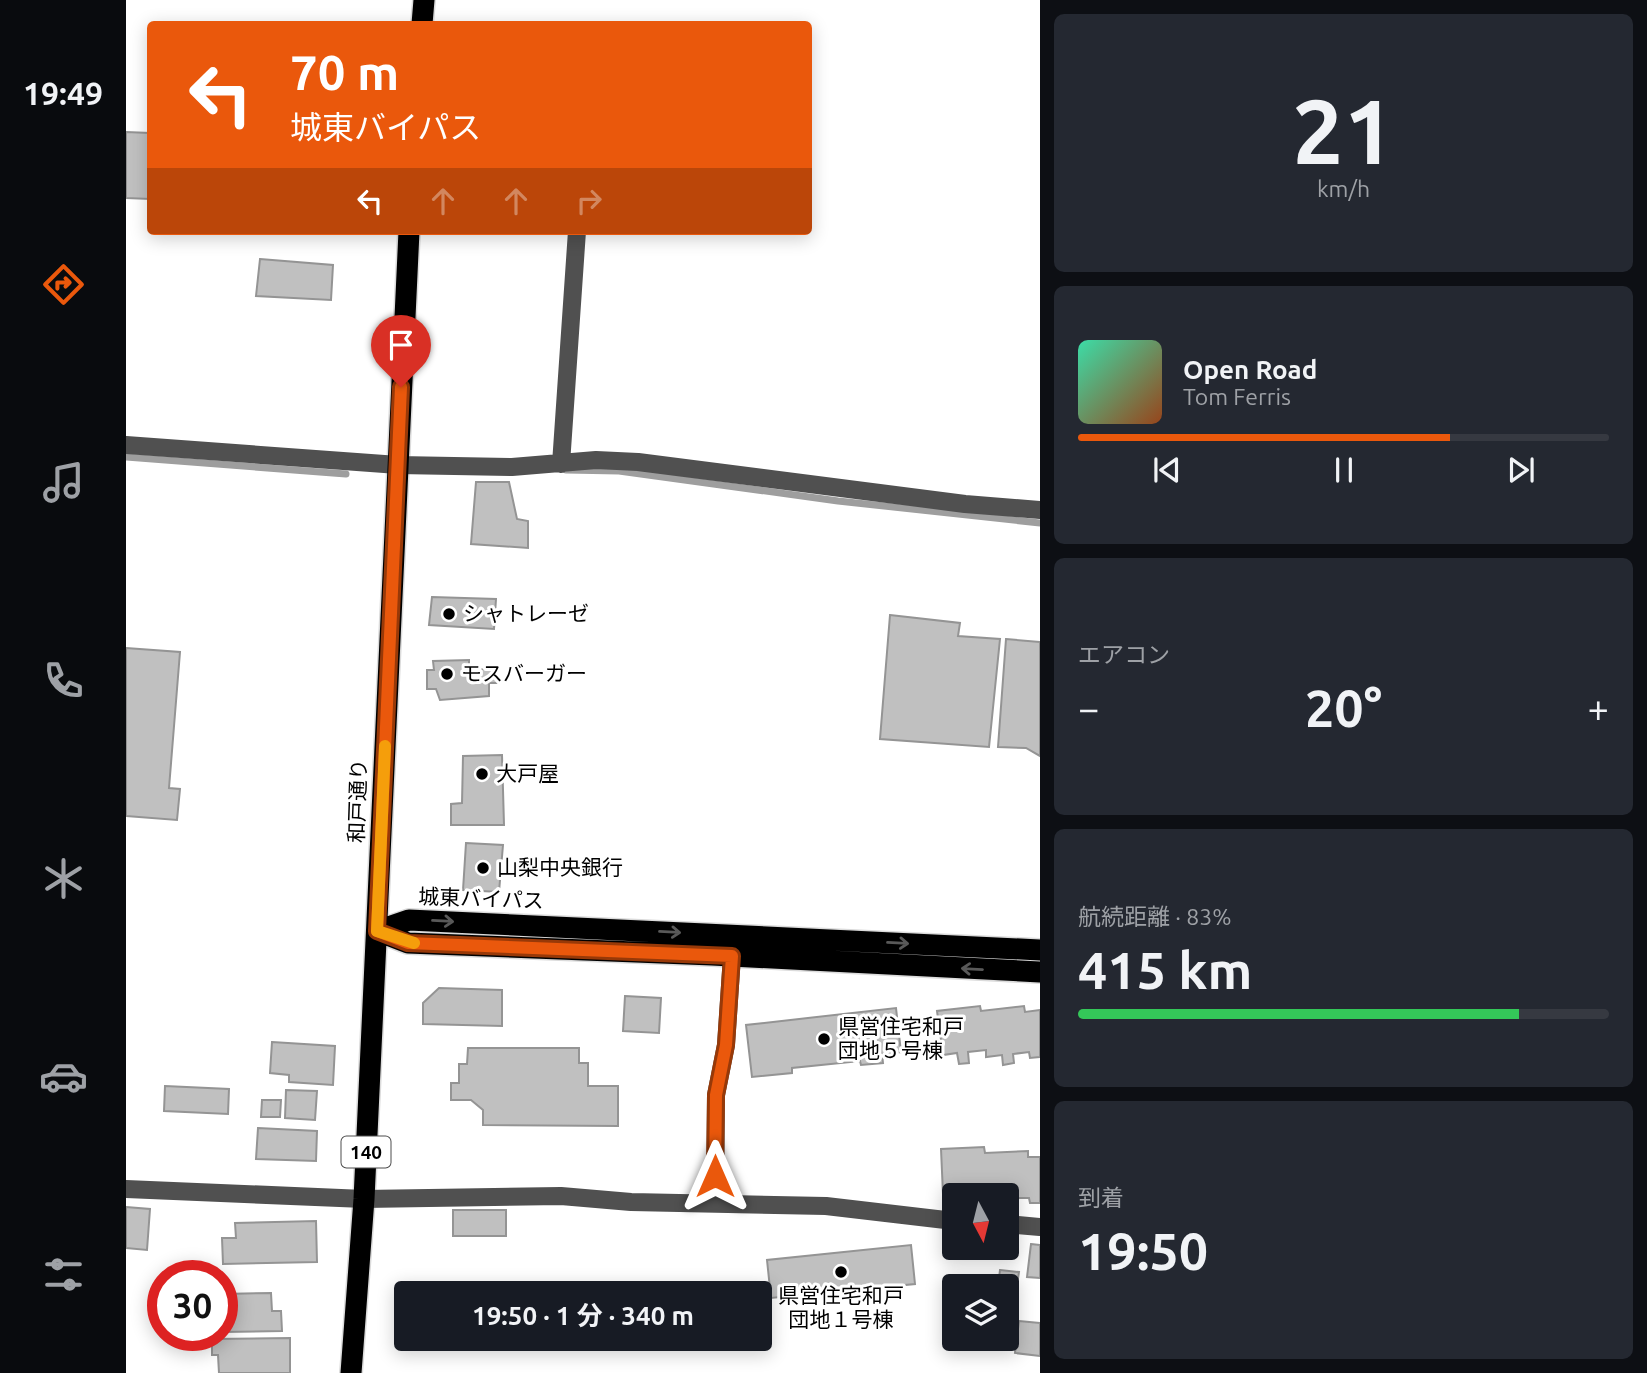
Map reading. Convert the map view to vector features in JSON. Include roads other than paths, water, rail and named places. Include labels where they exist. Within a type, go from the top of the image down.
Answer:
[{"type":"highway","points":[[422,21],[424,0]]},
{"type":"highway","name":"和戸通り","points":[[351,1373],[377,931],[409,235]]},
{"type":"highway","name":"城東バイパス","points":[[377,931],[410,920],[1040,950]]},
{"type":"highway","points":[[377,931],[408,943],[1040,972]]},
{"type":"street","points":[[561,464],[577,235]]},
{"type":"street","points":[[126,446],[398,465],[561,464],[596,460],[638,462],[965,504],[1040,510]]},
{"type":"street","points":[[715,1203],[716,1095],[726,1045],[732,956]]},
{"type":"street","points":[[126,1189],[363,1199],[561,1196],[631,1202],[826,1206],[942,1220]]},
{"type":"street","points":[[1019,1225],[1040,1227]]},
{"type":"waterway","points":[[126,457],[346,474]]},
{"type":"waterway","points":[[566,470],[619,471],[838,501],[1040,523]]},
{"type":"place","name":"シャトレーゼ","points":[[449,614]]},
{"type":"place","name":"モスバーガー","points":[[447,674]]},
{"type":"place","name":"大戸屋","points":[[482,774]]},
{"type":"place","name":"山梨中央銀行","points":[[483,868]]},
{"type":"place","name":"県営住宅和戸 団地５号棟","points":[[824,1039]]},
{"type":"place","name":"県営住宅和戸 団地１号棟","points":[[841,1272]]}]
